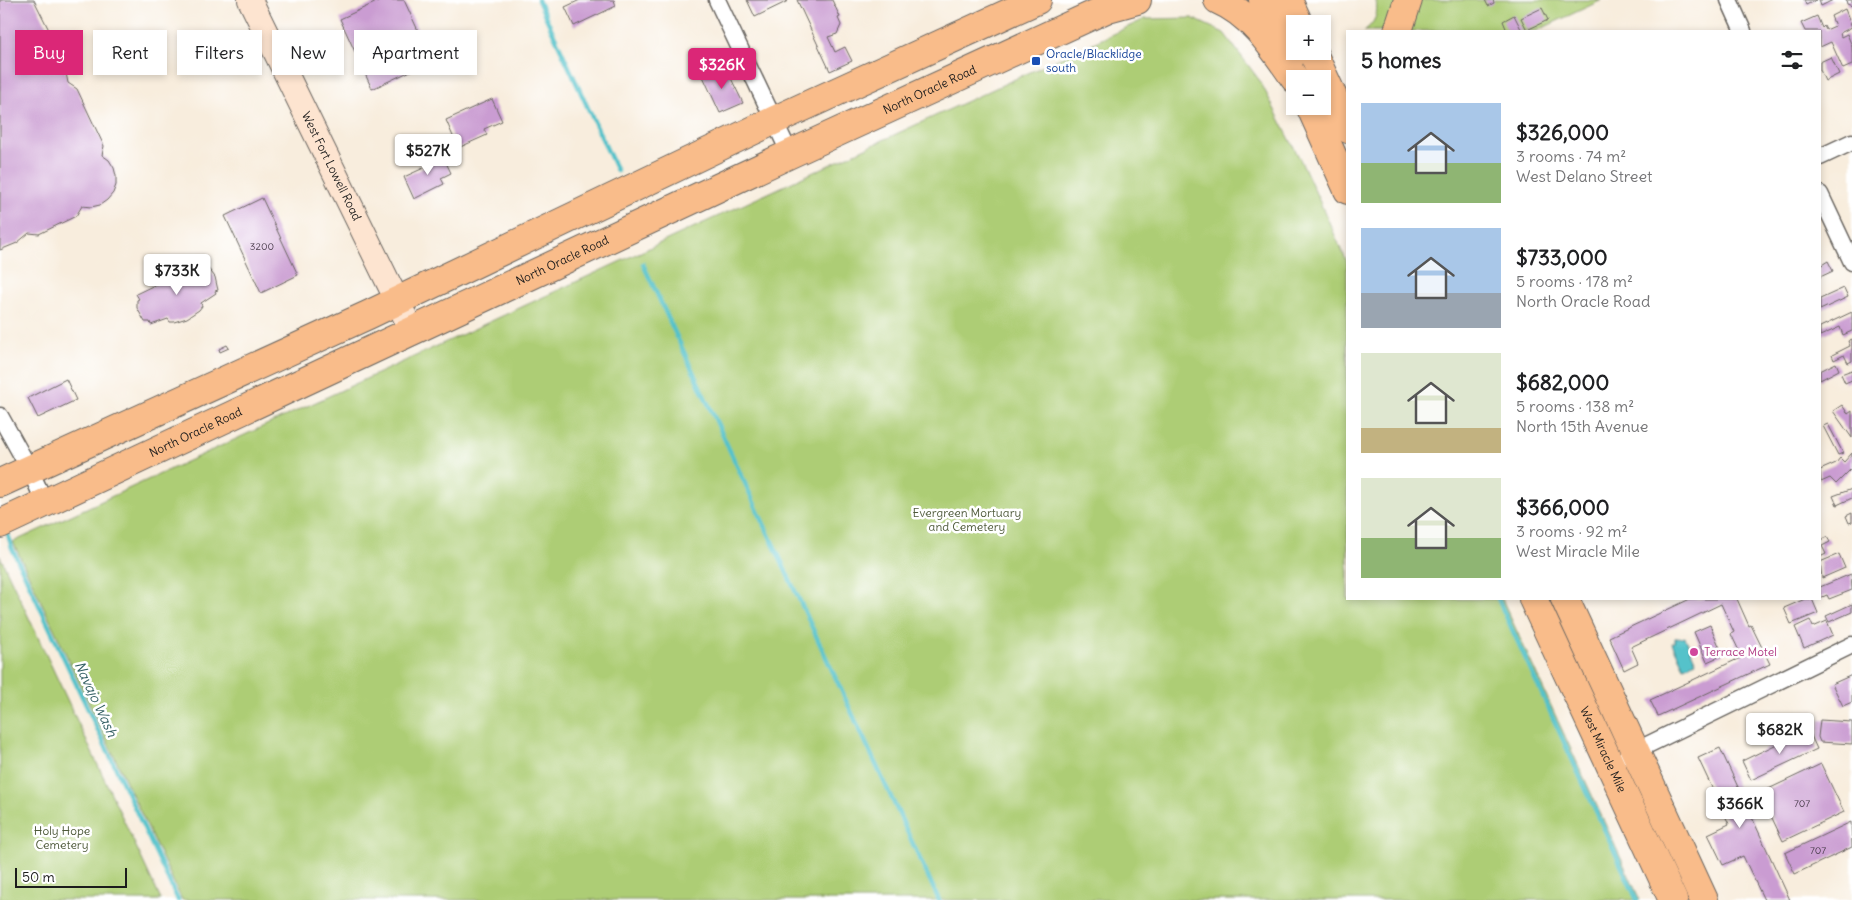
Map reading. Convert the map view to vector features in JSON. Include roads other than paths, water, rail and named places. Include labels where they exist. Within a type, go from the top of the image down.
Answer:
[{"type":"highway","points":[[13,477],[397,301],[775,120],[1037,0]]},
{"type":"highway","name":"North Oracle Road","points":[[10,519],[790,154],[1117,4],[1137,0]]},
{"type":"highway","points":[[1218,0],[1228,4],[1256,26],[1289,70]]},
{"type":"highway","points":[[1288,0],[1295,15]]},
{"type":"highway","points":[[1398,30],[1408,0]]},
{"type":"highway","points":[[1316,60],[1346,125]]},
{"type":"highway","points":[[1314,115],[1346,186]]},
{"type":"highway","name":"West Miracle Mile","points":[[1533,600],[1673,900]]},
{"type":"highway","points":[[1565,600],[1704,900]]},
{"type":"main road","name":"West Fort Lowell Road","points":[[250,0],[412,332]]},
{"type":"main road","points":[[1262,0],[1292,70]]},
{"type":"street","points":[[717,0],[790,154]]},
{"type":"street","points":[[1729,0],[1743,30]]},
{"type":"street","points":[[1821,157],[1852,142]]},
{"type":"street","points":[[1821,196],[1852,262]]},
{"type":"street","points":[[0,416],[13,477],[45,503]]},
{"type":"street","points":[[1610,764],[1852,645]]},
{"type":"water","points":[[1685,637],[1696,662],[1684,667],[1672,643],[1675,642],[1675,638]]},
{"type":"waterway","points":[[538,0],[617,171]]},
{"type":"waterway","points":[[643,264],[939,900]]},
{"type":"waterway","name":"Navajo Wash","points":[[7,531],[12,548],[178,900]]},
{"type":"waterway","points":[[1498,600],[1637,900]]},
{"type":"place","name":"Oracle/Blacklidge south","points":[[1036,61]]},
{"type":"place","name":"Terrace Motel","points":[[1694,652]]},
{"type":"park label","name":"Evergreen Mortuary and Cemetery","points":[[967,520]]},
{"type":"park label","name":"Holy Hope Cemetery","points":[[62,838]]}]
